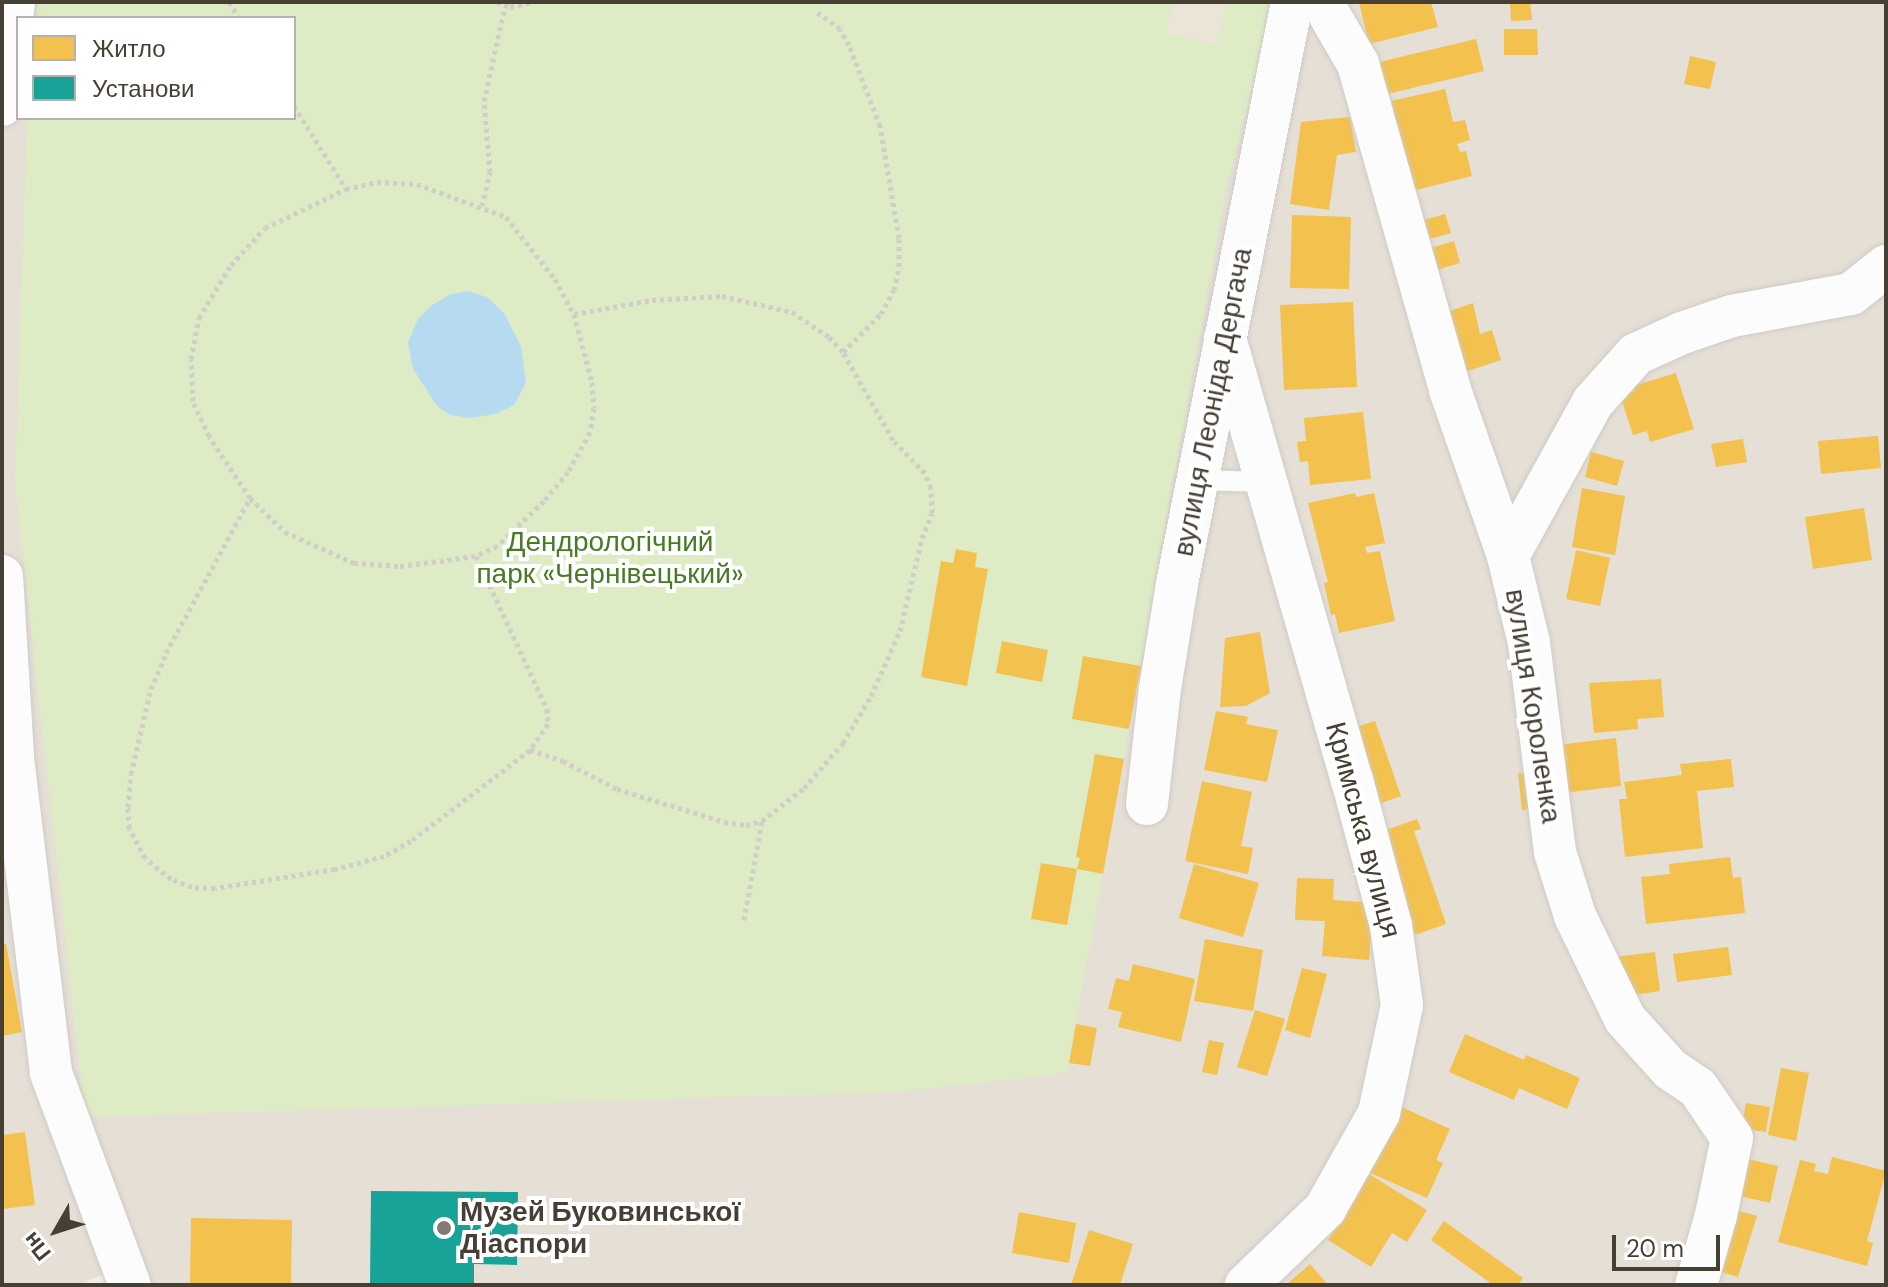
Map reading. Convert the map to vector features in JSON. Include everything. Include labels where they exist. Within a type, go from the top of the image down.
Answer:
[{"type":"street","points":[[2,105],[14,2]]},
{"type":"street","name":"вулиця Леоніда Дергача","points":[[1147,804],[1160,689],[1197,480],[1292,2]]},
{"type":"street","name":"вулиця Короленка","points":[[1322,2],[1358,64],[1450,390],[1508,556],[1529,643],[1555,852],[1575,916],[1625,1019],[1670,1069],[1698,1088],[1732,1138],[1716,1215],[1696,1285]]},
{"type":"street","points":[[1508,556],[1593,402],[1636,354],[1682,333],[1732,316],[1851,294],[1886,266]]},
{"type":"street","name":"Кримська вулиця","points":[[1225,338],[1391,926],[1402,1005],[1379,1113],[1325,1209],[1246,1285]]},
{"type":"street","points":[[2,576],[13,758],[51,1073],[130,1285]]},
{"type":"lane","points":[[1197,480],[1265,482]]},
{"type":"path","points":[[497,2],[521,7],[531,2]]},
{"type":"path","points":[[482,206],[490,172],[484,101],[505,6]]},
{"type":"path","points":[[816,11],[832,20],[849,45],[880,126],[899,238],[894,290],[881,314],[843,352]]},
{"type":"path","points":[[296,109],[346,189]]},
{"type":"path","points":[[377,182],[405,182],[482,206],[499,212],[512,222],[563,291],[574,314],[592,382],[594,408],[590,432],[568,472],[544,501],[497,546],[476,556],[400,566],[354,563],[285,532],[250,498],[209,436],[193,401],[191,359],[199,318],[211,293],[251,240],[279,219],[346,189],[377,182]]},
{"type":"path","points":[[530,750],[563,761],[617,789],[709,817],[746,825],[762,821],[823,770],[871,696],[900,631],[922,538],[932,513],[931,488],[925,473],[893,440],[843,352],[829,337],[792,312],[722,296],[652,300],[574,314]]},
{"type":"path","points":[[250,498],[166,653],[151,689],[131,774],[129,828],[145,858],[171,879],[192,887],[215,888],[360,864],[384,856],[411,841],[530,750],[548,724],[547,709],[476,556]]},
{"type":"path","points":[[744,920],[762,821]]},
{"type":"shaded area","points":[[2,2],[1886,2],[1886,1285],[115,1285],[108,1272],[78,1285],[2,1285]]},
{"type":"shaded area","points":[[1041,2],[1275,2],[1260,56]]},
{"type":"green space","name":"Дендрологічний парк «Чернівецький»","points":[[30,2],[1174,2],[1166,33],[1215,45],[1228,2],[1275,2],[1226,187],[1067,1073],[896,1092],[85,1117],[15,483],[27,120],[296,120],[296,16],[29,16]]},
{"type":"water","points":[[468,291],[487,297],[504,313],[521,346],[526,383],[514,405],[495,414],[470,418],[450,415],[437,406],[413,369],[408,342],[418,319],[432,305],[451,294]]},
{"type":"building: Житло","points":[[1359,2],[1431,2],[1438,27],[1369,44]]},
{"type":"building: Житло","points":[[1510,2],[1530,2],[1532,20],[1511,21]]},
{"type":"building: Житло","points":[[1504,29],[1537,29],[1538,55],[1504,55]]},
{"type":"building: Житло","points":[[1476,39],[1484,71],[1383,95],[1375,63]]},
{"type":"building: Житло","points":[[1690,56],[1716,62],[1710,89],[1684,84]]},
{"type":"building: Житло","points":[[1445,89],[1453,122],[1465,120],[1470,140],[1457,144],[1460,152],[1466,151],[1472,176],[1412,191],[1391,101]]},
{"type":"building: Житло","points":[[1350,117],[1356,152],[1337,155],[1329,210],[1290,204],[1301,122]]},
{"type":"building: Житло","points":[[1445,214],[1451,233],[1423,241],[1417,222]]},
{"type":"building: Житло","points":[[1292,215],[1351,217],[1349,289],[1290,288]]},
{"type":"building: Житло","points":[[1454,241],[1460,263],[1427,273],[1421,251]]},
{"type":"building: Житло","points":[[1353,302],[1357,387],[1284,390],[1280,305]]},
{"type":"building: Житло","points":[[1473,303],[1480,334],[1492,330],[1501,360],[1453,376],[1447,312]]},
{"type":"building: Житло","points":[[1676,373],[1694,429],[1650,442],[1647,431],[1633,435],[1620,395],[1634,391],[1633,386]]},
{"type":"building: Житло","points":[[1363,412],[1371,479],[1310,485],[1308,461],[1300,462],[1297,442],[1306,441],[1304,418]]},
{"type":"building: Житло","points":[[1878,436],[1881,468],[1821,474],[1818,441]]},
{"type":"building: Житло","points":[[1743,439],[1747,462],[1716,467],[1711,444]]},
{"type":"building: Житло","points":[[1591,452],[1624,461],[1617,486],[1585,477]]},
{"type":"building: Житло","points":[[1582,488],[1625,496],[1615,555],[1572,547]]},
{"type":"building: Житло","points":[[1355,493],[1356,497],[1374,493],[1385,543],[1365,547],[1367,553],[1380,551],[1395,621],[1339,633],[1335,614],[1331,615],[1324,583],[1328,582],[1308,503]]},
{"type":"building: Житло","points":[[1864,508],[1872,560],[1813,569],[1805,517]]},
{"type":"building: Житло","points":[[956,549],[977,553],[975,567],[988,569],[967,686],[921,677],[941,561],[953,563]]},
{"type":"building: Житло","points":[[1576,550],[1610,558],[1600,606],[1566,599]]},
{"type":"building: Житло","points":[[1260,632],[1270,693],[1246,706],[1220,707],[1225,638]]},
{"type":"building: Житло","points":[[1002,641],[1048,650],[1042,682],[996,673]]},
{"type":"building: Житло","points":[[1083,656],[1141,666],[1129,729],[1072,719]]},
{"type":"building: Житло","points":[[1661,679],[1664,717],[1637,719],[1638,729],[1594,733],[1589,683]]},
{"type":"building: Житло","points":[[1216,711],[1248,717],[1246,724],[1278,730],[1267,782],[1204,770]]},
{"type":"building: Житло","points":[[1375,721],[1401,796],[1370,807],[1344,731]]},
{"type":"building: Житло","points":[[1616,738],[1621,786],[1562,793],[1557,745]]},
{"type":"building: Житло","points":[[1095,754],[1124,759],[1103,874],[1077,869],[1080,858],[1076,857]]},
{"type":"building: Житло","points":[[1731,759],[1734,787],[1697,791],[1703,848],[1625,857],[1619,799],[1627,799],[1624,782],[1682,775],[1680,764]]},
{"type":"building: Житло","points":[[1538,771],[1542,808],[1522,810],[1518,773]]},
{"type":"building: Житло","points":[[1202,781],[1252,792],[1241,846],[1253,848],[1248,874],[1185,861]]},
{"type":"building: Житло","points":[[1417,819],[1421,829],[1414,831],[1446,924],[1415,935],[1380,832]]},
{"type":"building: Житло","points":[[1730,857],[1733,878],[1741,877],[1745,913],[1646,924],[1641,877],[1670,874],[1669,864]]},
{"type":"building: Житло","points":[[1041,863],[1077,869],[1067,925],[1031,919]]},
{"type":"building: Житло","points":[[1194,864],[1259,883],[1243,937],[1179,918]]},
{"type":"building: Житло","points":[[1297,878],[1334,879],[1333,900],[1374,903],[1369,960],[1322,956],[1325,921],[1295,920]]},
{"type":"building: Житло","points":[[1205,939],[1263,950],[1253,1011],[1194,1001]]},
{"type":"building: Житло","points":[[2,944],[6,944],[22,1032],[2,1036]]},
{"type":"building: Житло","points":[[1728,947],[1732,975],[1677,982],[1673,954]]},
{"type":"building: Житло","points":[[1655,952],[1660,991],[1620,997],[1614,957]]},
{"type":"building: Житло","points":[[1133,964],[1195,979],[1181,1042],[1118,1027],[1122,1012],[1108,1009],[1116,978],[1129,981]]},
{"type":"building: Житло","points":[[1302,968],[1327,974],[1310,1038],[1285,1030]]},
{"type":"building: Житло","points":[[1255,1010],[1285,1019],[1267,1076],[1237,1067]]},
{"type":"building: Житло","points":[[1076,1024],[1097,1028],[1090,1066],[1069,1063]]},
{"type":"building: Житло","points":[[1465,1034],[1524,1060],[1526,1055],[1580,1078],[1567,1109],[1519,1088],[1514,1100],[1449,1072]]},
{"type":"building: Житло","points":[[1209,1040],[1224,1043],[1217,1075],[1202,1072]]},
{"type":"building: Житло","points":[[1781,1068],[1809,1073],[1796,1141],[1768,1135]]},
{"type":"building: Житло","points":[[1746,1103],[1770,1107],[1766,1132],[1741,1128]]},
{"type":"building: Житло","points":[[1397,1105],[1450,1129],[1436,1160],[1443,1163],[1427,1198],[1368,1172]]},
{"type":"building: Житло","points":[[25,1132],[35,1205],[2,1209],[2,1135]]},
{"type":"building: Житло","points":[[1734,1156],[1778,1166],[1770,1203],[1726,1193]]},
{"type":"building: Житло","points":[[1832,1157],[1886,1171],[1867,1241],[1873,1243],[1867,1266],[1778,1242],[1800,1160],[1816,1164],[1814,1171],[1828,1174]]},
{"type":"building: Житло","points":[[1369,1174],[1427,1210],[1407,1242],[1392,1233],[1371,1267],[1328,1240]]},
{"type":"building: Житло","points":[[1722,1206],[1757,1216],[1738,1277],[1704,1267]]},
{"type":"building: Житло","points":[[1019,1212],[1076,1223],[1069,1263],[1012,1253]]},
{"type":"building: Житло","points":[[191,1218],[292,1220],[291,1285],[190,1285]]},
{"type":"building: Житло","points":[[1444,1221],[1523,1278],[1518,1285],[1493,1285],[1431,1240]]},
{"type":"building: Житло","points":[[1089,1230],[1133,1244],[1120,1285],[1071,1285]]},
{"type":"building: Житло","points":[[1310,1264],[1328,1285],[1286,1285]]},
{"type":"building: Установи","name":"Музей Буковинської Діаспори","points":[[371,1191],[518,1192],[517,1265],[474,1264],[474,1285],[370,1285]]},
{"type":"place","name":"Музей Буковинської Діаспори","points":[[444,1228]]}]
